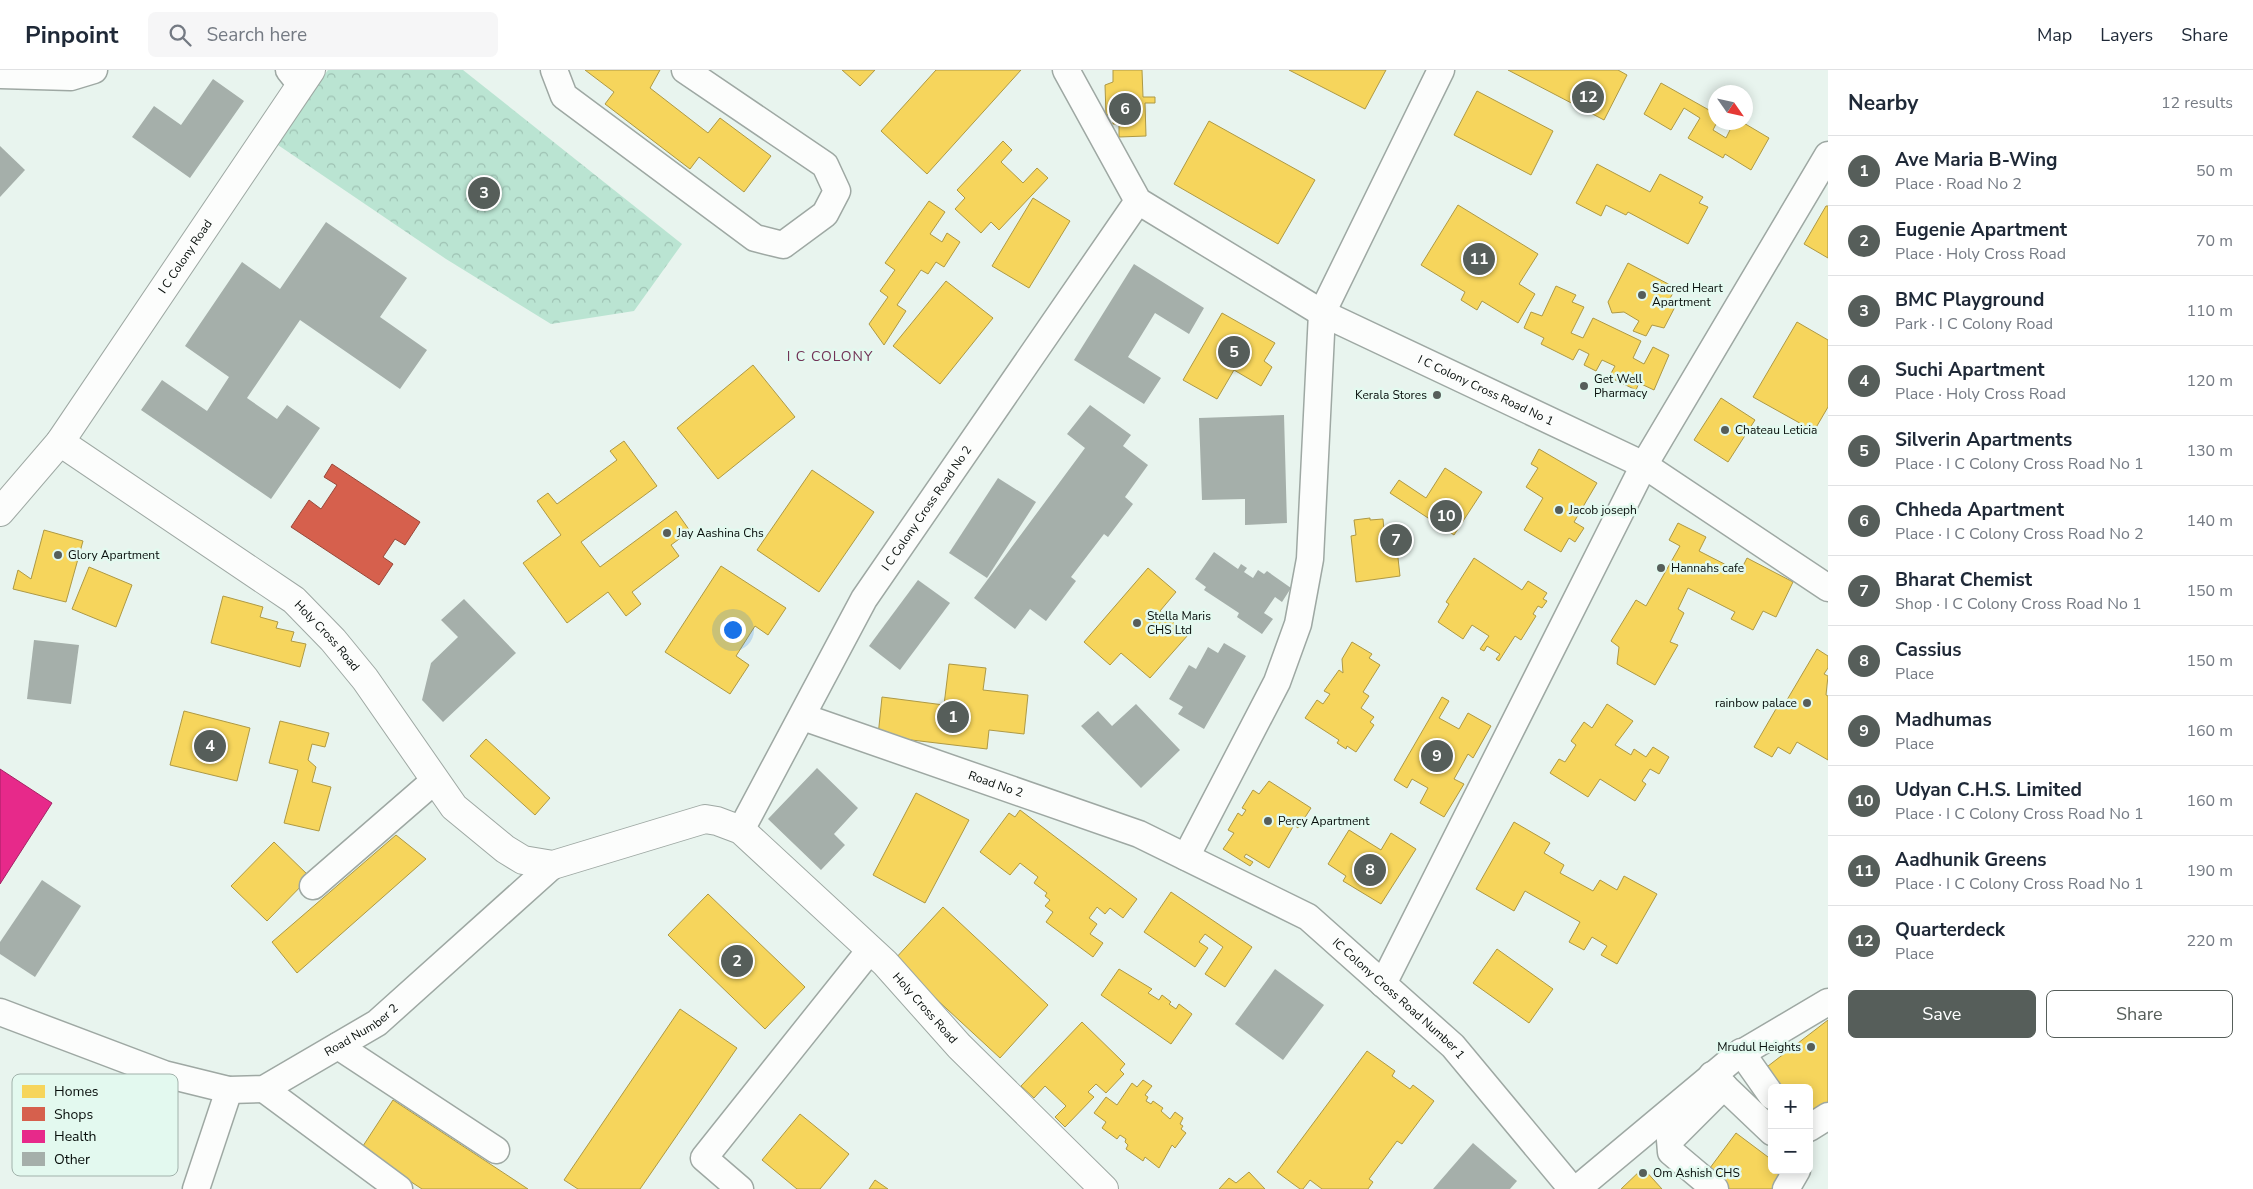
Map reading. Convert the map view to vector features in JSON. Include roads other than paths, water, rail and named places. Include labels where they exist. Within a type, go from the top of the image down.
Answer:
[{"type":"street","points":[[0,75],[71,77],[94,70]]},
{"type":"street","points":[[554,70],[564,96],[755,238],[783,245],[825,214],[837,191],[825,165],[685,70]]},
{"type":"street","points":[[1066,70],[1138,201]]},
{"type":"street","points":[[1186,857],[1277,682],[1298,624],[1310,559],[1322,313],[1441,70]]},
{"type":"street","name":"I C Colony Road","points":[[0,512],[60,442],[300,75]]},
{"type":"street","points":[[1383,984],[1644,465],[1828,155]]},
{"type":"street","name":"I C Colony Cross Road No 1","points":[[1138,201],[1322,313],[1644,465],[1828,588]]},
{"type":"street","name":"I C Colony Cross Road No 2","points":[[741,830],[803,717],[864,599],[1138,201]]},
{"type":"street","name":"Holy Cross Road","points":[[60,442],[294,600],[333,640],[365,679],[434,781],[454,807],[505,849],[523,860],[553,865]]},
{"type":"street","name":"Road No 2","points":[[803,717],[1139,834],[1186,857]]},
{"type":"street","points":[[313,886],[434,781]]},
{"type":"street","points":[[553,865],[705,819],[717,821],[741,830]]},
{"type":"street","name":"Holy Cross Road","points":[[741,830],[870,950],[959,1046],[1104,1189]]},
{"type":"street","name":"IC Colony Cross Road Number 1","points":[[1186,857],[1308,917],[1454,1046],[1572,1189]]},
{"type":"street","name":"Road Number 2","points":[[178,1077],[229,1090],[264,1089],[377,1023],[553,865]]},
{"type":"street","points":[[740,1189],[704,1158],[870,950]]},
{"type":"street","points":[[1715,1189],[1671,1152],[1670,1140],[1741,1052],[1828,1002]]},
{"type":"street","name":"Road Number 2","points":[[0,1012],[164,1074]]},
{"type":"street","points":[[338,1046],[496,1150]]},
{"type":"street","points":[[1741,1052],[1768,1090]]},
{"type":"street","points":[[1718,1080],[1769,1129]]},
{"type":"street","points":[[1577,1189],[1718,1080]]},
{"type":"street","points":[[264,1089],[399,1189]]},
{"type":"street","points":[[196,1189],[229,1090]]},
{"type":"street","points":[[1813,1125],[1828,1116]]},
{"type":"street","points":[[1786,1189],[1795,1174]]},
{"type":"place","name":"Quarterdeck","points":[[1588,97]]},
{"type":"place","name":"Chheda Apartment","points":[[1125,109]]},
{"type":"place","name":"BMC Playground","points":[[484,193]]},
{"type":"place","name":"Aadhunik Greens","points":[[1479,259]]},
{"type":"place","name":"Sacred Heart Apartment","points":[[1642,295]]},
{"type":"place","name":"Silverin Apartments","points":[[1234,352]]},
{"type":"place","name":"Get Well Pharmacy","points":[[1584,386]]},
{"type":"place","name":"Kerala Stores","points":[[1437,395]]},
{"type":"place","name":"Chateau Leticia","points":[[1725,430]]},
{"type":"place","name":"Jacob joseph","points":[[1559,510]]},
{"type":"place","name":"Udyan C.H.S. Limited","points":[[1446,516]]},
{"type":"place","name":"Jay Aashina Chs","points":[[667,533]]},
{"type":"place","name":"Bharat Chemist","points":[[1396,540]]},
{"type":"place","name":"Glory Apartment","points":[[58,555]]},
{"type":"place","name":"Hannahs cafe","points":[[1661,568]]},
{"type":"place","name":"Stella Maris CHS Ltd","points":[[1137,623]]},
{"type":"place","name":"rainbow palace","points":[[1807,703]]},
{"type":"place","name":"Ave Maria B-Wing","points":[[953,717]]},
{"type":"place","name":"Suchi Apartment","points":[[210,746]]},
{"type":"place","name":"Madhumas","points":[[1437,756]]},
{"type":"place","name":"Percy Apartment","points":[[1268,821]]},
{"type":"place","name":"Cassius","points":[[1370,870]]},
{"type":"place","name":"Eugenie Apartment","points":[[737,961]]},
{"type":"place","name":"Mrudul Heights","points":[[1811,1047]]},
{"type":"place","name":"Om Ashish CHS","points":[[1643,1173]]},
{"type":"district","name":"I C COLONY","points":[[830,356]]}]
